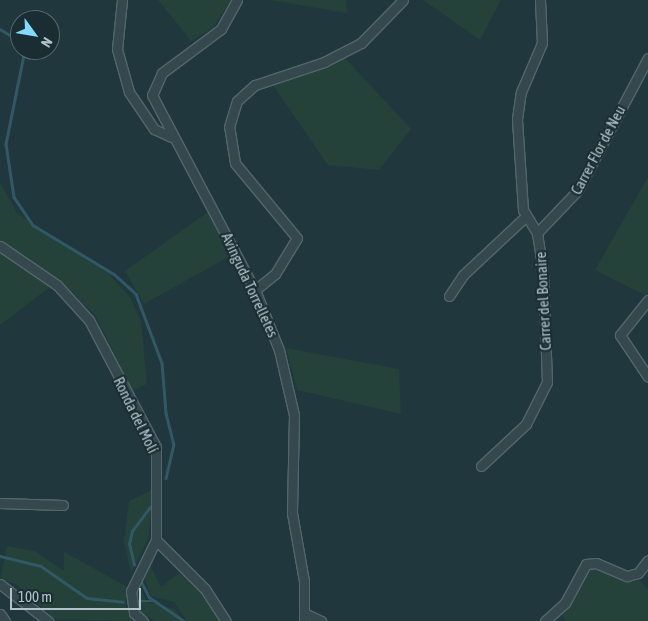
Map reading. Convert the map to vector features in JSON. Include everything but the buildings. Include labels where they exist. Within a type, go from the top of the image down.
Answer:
[{"type":"street","points":[[122,0],[117,49],[129,92],[154,129],[171,137]]},
{"type":"street","name":"Avinguda Torrelletes","points":[[237,0],[221,29],[168,66],[154,84],[154,105],[255,290],[279,350],[293,406],[292,513],[304,581],[304,617]]},
{"type":"street","points":[[255,290],[275,274],[297,238],[235,163],[229,127],[237,101],[255,85],[324,62],[361,43],[403,0]]},
{"type":"street","points":[[449,296],[463,275],[525,217],[517,110],[542,43],[540,0]]},
{"type":"street","name":"Carrer Flor de Neu","points":[[536,233],[578,190],[648,58]]},
{"type":"street","name":"Carrer del Bonaire","points":[[481,466],[523,428],[546,386],[543,271],[536,233],[525,217]]},
{"type":"street","name":"Ronda del Molí","points":[[0,246],[57,285],[96,333],[156,447],[156,540],[131,591],[134,613],[143,621]]},
{"type":"street","points":[[648,300],[620,335],[648,377]]},
{"type":"street","points":[[0,503],[63,505]]},
{"type":"street","points":[[156,540],[205,589],[226,621]]},
{"type":"street","points":[[545,621],[565,603],[586,564],[596,563],[633,575],[648,560]]},
{"type":"street","points":[[0,584],[48,621]]},
{"type":"street","points":[[0,614],[5,621]]},
{"type":"street","points":[[304,617],[321,621]]},
{"type":"green space","points":[[158,0],[231,0],[213,28],[191,41]]},
{"type":"green space","points":[[270,0],[346,0],[347,13]]},
{"type":"green space","points":[[423,0],[501,0],[480,40]]},
{"type":"green space","points":[[345,58],[411,129],[379,170],[328,165],[272,84]]},
{"type":"green space","points":[[648,177],[648,294],[647,296],[595,270]]},
{"type":"green space","points":[[0,182],[17,213],[109,274],[130,297],[141,321],[147,384],[132,391],[96,316],[68,288],[0,241]]},
{"type":"green space","points":[[208,212],[230,256],[144,304],[125,271]]},
{"type":"green space","points":[[0,253],[50,287],[0,325]]},
{"type":"green space","points":[[286,348],[399,369],[401,414],[297,390]]},
{"type":"green space","points":[[154,489],[148,539],[131,573],[124,543],[129,501]]},
{"type":"green space","points":[[7,546],[35,551],[64,571],[64,552],[126,586],[126,606],[135,621],[54,619],[16,584],[0,579]]},
{"type":"green space","points":[[150,565],[161,587],[179,573],[195,586],[221,621],[187,621],[174,602],[151,596],[145,580]]},
{"type":"green space","points":[[592,568],[623,580],[639,579],[648,590],[648,621],[566,621],[561,614]]},
{"type":"green space","points":[[138,582],[147,602],[175,609],[182,621],[155,621],[141,613],[136,605]]},
{"type":"waterway","points":[[0,29],[10,35]]},
{"type":"waterway","points":[[23,60],[6,144],[14,197],[33,225],[114,274],[136,294],[162,363],[166,413],[174,444],[166,478]]},
{"type":"waterway","points":[[134,565],[129,544],[132,531],[151,506]]},
{"type":"waterway","points":[[0,556],[41,566],[87,598],[123,602]]},
{"type":"waterway","points":[[140,579],[149,597],[184,621]]},
{"type":"waterway","points":[[138,601],[156,601]]}]
